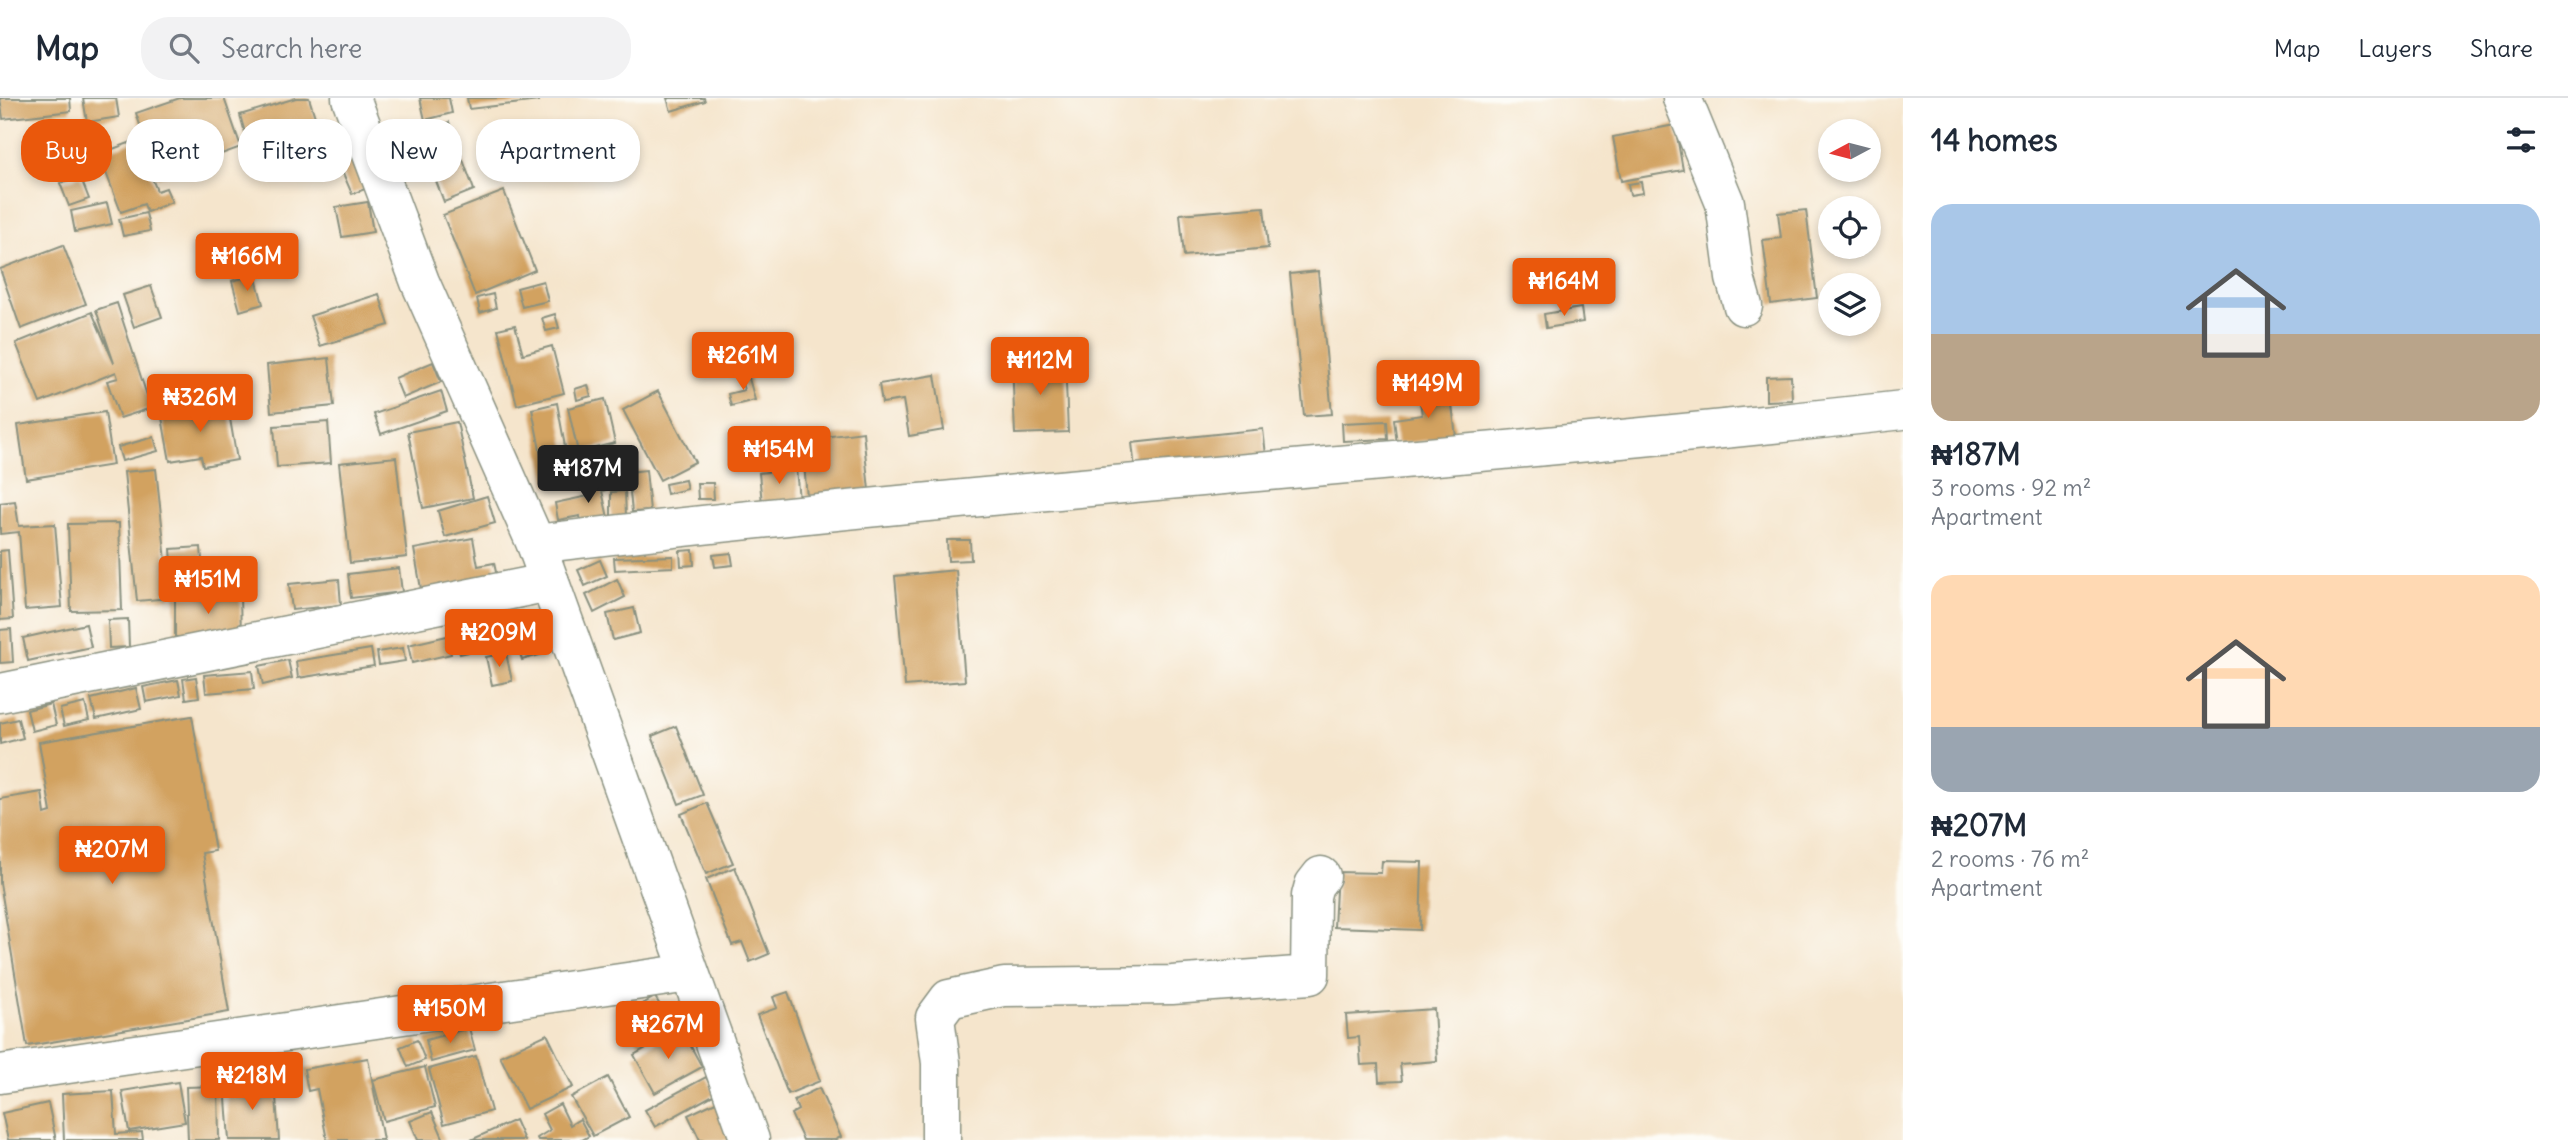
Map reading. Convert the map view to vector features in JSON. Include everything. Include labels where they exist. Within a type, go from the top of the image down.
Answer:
[{"type":"street","points":[[351,98],[420,282],[536,544],[750,1140]]},
{"type":"street","points":[[1682,98],[1725,203],[1735,278],[1743,306]]},
{"type":"street","points":[[536,544],[871,506],[1648,437],[1903,410]]},
{"type":"street","points":[[0,693],[550,582]]},
{"type":"street","points":[[941,1140],[941,1063],[934,1018],[949,999],[1004,987],[1172,985],[1310,975],[1311,896],[1314,885],[1321,876]]},
{"type":"street","points":[[0,1074],[690,973]]},
{"type":"building","points":[[0,98],[70,98],[71,111],[3,119]]},
{"type":"building","points":[[83,98],[116,98],[119,117],[86,119]]},
{"type":"building","points":[[180,98],[224,98],[238,138],[238,148],[224,153],[224,119],[138,119],[136,113]]},
{"type":"building","points":[[296,98],[309,98],[316,119],[241,119],[240,115]]},
{"type":"building","points":[[420,98],[449,98],[452,113],[425,119]]},
{"type":"building","points":[[467,98],[538,98],[538,101],[469,109]]},
{"type":"building","points":[[667,98],[704,98],[705,101],[671,111]]},
{"type":"building","points":[[1675,125],[1683,170],[1621,181],[1613,137]]},
{"type":"building","points":[[126,144],[126,182],[153,182],[157,191],[166,188],[172,202],[147,212],[144,204],[121,212],[110,182],[112,182],[112,149]]},
{"type":"building","points":[[360,155],[366,169],[366,182],[371,182],[373,186],[352,194],[347,182],[352,182],[352,158]]},
{"type":"building","points":[[462,157],[474,190],[444,202],[436,182],[462,182]]},
{"type":"building","points":[[82,182],[89,199],[69,206],[60,183]]},
{"type":"building","points":[[1641,182],[1643,193],[1630,195],[1628,184]]},
{"type":"building","points":[[504,191],[535,270],[475,295],[443,215]]},
{"type":"building","points":[[368,202],[373,232],[342,237],[336,207]]},
{"type":"building","points":[[107,203],[112,224],[75,232],[71,211]]},
{"type":"building","points":[[1264,207],[1268,248],[1184,256],[1180,214]]},
{"type":"building","points":[[1806,210],[1817,298],[1771,304],[1763,240],[1781,238],[1778,213]]},
{"type":"building","points":[[146,213],[150,231],[123,236],[119,219]]},
{"type":"building","points":[[63,245],[86,304],[21,329],[0,269]]},
{"type":"building","points":[[1318,271],[1332,414],[1304,416],[1290,274]]},
{"type":"building","points":[[255,275],[263,304],[240,311],[232,281]]},
{"type":"building","points":[[543,281],[548,301],[522,307],[517,288]]},
{"type":"building","points":[[151,286],[162,317],[134,327],[123,295]]},
{"type":"building","points":[[379,294],[389,325],[320,346],[310,316]]},
{"type":"building","points":[[493,294],[496,308],[480,313],[477,298]]},
{"type":"building","points":[[117,303],[151,408],[120,418],[107,381],[118,378],[116,372],[40,403],[16,343],[92,312],[114,363],[96,310]]},
{"type":"building","points":[[1581,308],[1583,322],[1546,328],[1544,314]]},
{"type":"building","points":[[555,314],[559,328],[546,331],[542,318]]},
{"type":"building","points":[[515,325],[523,354],[552,346],[564,393],[517,405],[498,329]]},
{"type":"building","points":[[329,358],[334,406],[271,412],[267,365]]},
{"type":"building","points":[[1065,360],[1068,432],[1015,434],[1012,362]]},
{"type":"building","points":[[433,362],[441,382],[403,398],[395,378]]},
{"type":"building","points":[[747,371],[755,400],[731,406],[728,394],[744,390],[739,373]]},
{"type":"building","points":[[935,375],[944,430],[909,436],[903,400],[882,403],[879,384]]},
{"type":"building","points":[[1791,376],[1792,400],[1766,401],[1766,377]]},
{"type":"building","points":[[588,385],[591,396],[577,400],[575,389]]},
{"type":"building","points":[[1450,390],[1456,437],[1397,444],[1394,419],[1422,415],[1419,394]]},
{"type":"building","points":[[441,391],[447,411],[381,434],[374,414]]},
{"type":"building","points":[[658,391],[695,462],[660,480],[623,410]]},
{"type":"building","points":[[605,399],[615,443],[578,452],[568,408]]},
{"type":"building","points":[[227,401],[237,460],[203,466],[201,456],[170,461],[161,412]]},
{"type":"building","points":[[557,403],[571,479],[547,486],[532,409]]},
{"type":"building","points":[[105,412],[113,465],[26,479],[18,425]]},
{"type":"building","points":[[1387,421],[1388,439],[1343,441],[1342,423]]},
{"type":"building","points":[[328,422],[331,463],[277,467],[274,426]]},
{"type":"building","points":[[457,422],[473,498],[423,508],[408,432]]},
{"type":"building","points":[[1263,429],[1266,455],[1135,469],[1132,443]]},
{"type":"building","points":[[863,432],[869,490],[807,497],[804,464],[817,463],[815,438]]},
{"type":"building","points":[[154,437],[158,451],[122,461],[118,447]]},
{"type":"building","points":[[396,457],[407,557],[350,563],[339,463]]},
{"type":"building","points":[[156,469],[170,598],[137,601],[124,472]]},
{"type":"building","points":[[796,469],[799,499],[762,503],[759,473]]},
{"type":"building","points":[[646,470],[650,511],[632,512],[628,472]]},
{"type":"building","points":[[617,478],[619,487],[602,491],[609,522],[582,528],[580,516],[558,520],[555,503],[593,495],[590,483]]},
{"type":"building","points":[[685,480],[687,489],[667,494],[665,484]]},
{"type":"building","points":[[697,483],[713,483],[714,499],[698,499]]},
{"type":"building","points":[[625,491],[626,517],[611,517],[611,492]]},
{"type":"building","points":[[487,496],[495,523],[445,537],[438,511]]},
{"type":"building","points":[[15,501],[19,526],[55,524],[62,607],[25,610],[19,532],[0,534],[0,503]]},
{"type":"building","points":[[119,523],[122,610],[71,611],[68,524]]},
{"type":"building","points":[[473,538],[478,566],[494,563],[499,586],[423,600],[414,549]]},
{"type":"building","points":[[947,540],[970,540],[971,560],[948,561]]},
{"type":"building","points":[[201,547],[204,587],[174,589],[171,549]]},
{"type":"building","points":[[8,550],[13,619],[0,620],[0,551]]},
{"type":"building","points":[[693,550],[694,565],[681,566],[680,551]]},
{"type":"building","points":[[731,553],[733,565],[715,567],[713,555]]},
{"type":"building","points":[[673,556],[673,567],[615,570],[614,558]]},
{"type":"building","points":[[600,560],[607,576],[585,586],[578,570]]},
{"type":"building","points":[[399,568],[402,592],[351,598],[348,574]]},
{"type":"building","points":[[956,570],[965,681],[905,686],[895,576]]},
{"type":"building","points":[[339,579],[341,605],[292,610],[289,584]]},
{"type":"building","points":[[617,579],[625,597],[594,613],[586,595]]},
{"type":"building","points":[[240,595],[241,636],[175,637],[175,596]]},
{"type":"building","points":[[634,608],[640,633],[613,640],[607,614]]},
{"type":"building","points":[[532,618],[543,654],[522,660],[511,624]]},
{"type":"building","points":[[128,619],[129,647],[109,648],[108,620]]},
{"type":"building","points":[[86,624],[91,647],[28,661],[23,638]]},
{"type":"building","points":[[507,624],[511,641],[488,646],[484,629]]},
{"type":"building","points":[[11,629],[13,662],[0,663],[0,630]]},
{"type":"building","points":[[479,629],[484,648],[460,654],[455,635]]},
{"type":"building","points":[[447,636],[451,654],[412,663],[408,645]]},
{"type":"building","points":[[403,648],[405,661],[379,665],[377,652]]},
{"type":"building","points":[[371,649],[374,666],[298,678],[296,661]]},
{"type":"building","points":[[506,653],[512,681],[492,685],[486,657]]},
{"type":"building","points":[[288,660],[292,678],[263,685],[259,666]]},
{"type":"building","points":[[252,671],[254,689],[206,693],[204,675]]},
{"type":"building","points":[[196,677],[199,697],[186,699],[183,679]]},
{"type":"building","points":[[178,680],[181,695],[146,702],[143,687]]},
{"type":"building","points":[[136,688],[141,709],[96,719],[91,699]]},
{"type":"building","points":[[85,703],[89,720],[64,726],[60,709]]},
{"type":"building","points":[[51,704],[56,725],[32,731],[27,710]]},
{"type":"building","points":[[192,716],[215,851],[202,853],[229,1012],[27,1046],[0,883],[0,799],[42,792],[45,814],[51,812],[39,742]]},
{"type":"building","points":[[18,719],[23,738],[0,744],[0,723]]},
{"type":"building","points":[[676,726],[703,795],[679,804],[652,736]]},
{"type":"building","points":[[707,803],[733,863],[706,874],[681,814]]},
{"type":"building","points":[[1382,861],[1422,862],[1420,930],[1334,927],[1337,872],[1381,873]]},
{"type":"building","points":[[735,867],[769,954],[750,962],[742,942],[732,945],[706,879]]},
{"type":"building","points":[[788,992],[820,1081],[788,1094],[757,1015],[777,1008],[773,997]]},
{"type":"building","points":[[655,997],[672,1025],[639,1044],[623,1015]]},
{"type":"building","points":[[1434,1009],[1437,1061],[1400,1064],[1402,1081],[1379,1082],[1378,1064],[1361,1065],[1359,1037],[1348,1038],[1346,1015]]},
{"type":"building","points":[[469,1028],[475,1050],[431,1062],[426,1040]]},
{"type":"building","points":[[681,1028],[702,1067],[655,1093],[634,1055]]},
{"type":"building","points":[[547,1034],[573,1087],[526,1109],[500,1056]]},
{"type":"building","points":[[417,1040],[425,1060],[408,1067],[400,1047]]},
{"type":"building","points":[[476,1056],[491,1111],[444,1124],[429,1069]]},
{"type":"building","points":[[368,1058],[383,1140],[327,1140],[317,1089],[308,1091],[304,1069]]},
{"type":"building","points":[[425,1067],[435,1107],[384,1121],[373,1080]]},
{"type":"building","points":[[608,1077],[629,1117],[593,1136],[571,1097]]},
{"type":"building","points":[[706,1077],[715,1094],[655,1127],[645,1110]]},
{"type":"building","points":[[178,1082],[185,1122],[129,1131],[122,1091]]},
{"type":"building","points":[[275,1082],[279,1140],[229,1140],[225,1085]]},
{"type":"building","points":[[218,1086],[219,1140],[188,1140],[186,1087]]},
{"type":"building","points":[[819,1088],[841,1137],[835,1140],[803,1140],[791,1114],[798,1110],[794,1100]]},
{"type":"building","points":[[113,1091],[116,1134],[142,1132],[143,1140],[64,1140],[62,1094]]},
{"type":"building","points":[[720,1100],[733,1140],[700,1140],[688,1115]]},
{"type":"building","points":[[48,1103],[56,1140],[8,1140],[2,1113]]},
{"type":"building","points":[[560,1104],[570,1125],[580,1119],[589,1136],[582,1140],[538,1140],[537,1138],[550,1130],[542,1114]]},
{"type":"building","points":[[432,1112],[444,1140],[418,1140],[410,1121]]},
{"type":"building","points":[[515,1120],[524,1140],[471,1140]]}]
